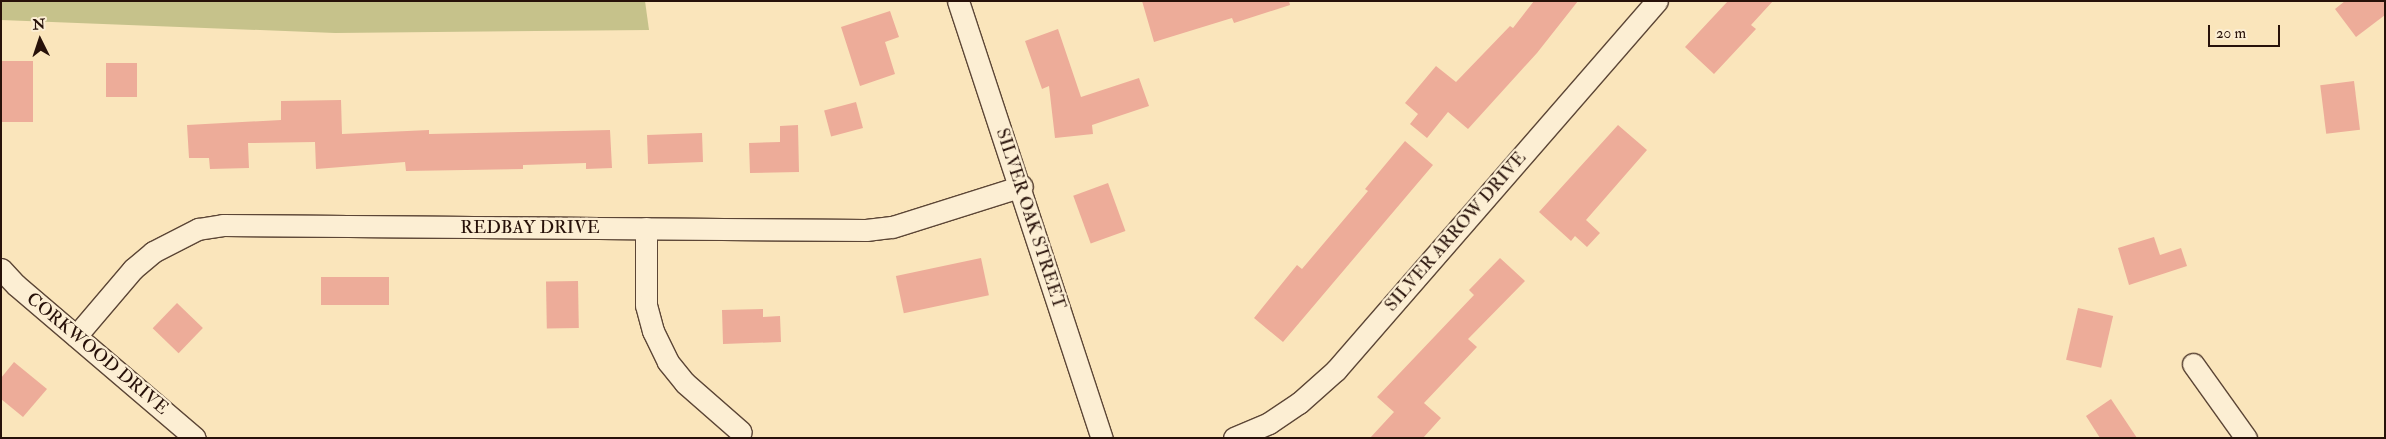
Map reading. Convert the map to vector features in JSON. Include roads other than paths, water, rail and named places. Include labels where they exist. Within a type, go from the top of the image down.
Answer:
[{"type":"street","name":"SILVER OAK STREET","points":[[958,1],[1022,186],[1085,392],[1102,438]]},
{"type":"street","name":"SILVER ARROW DRIVE","points":[[1234,438],[1269,423],[1299,403],[1336,370],[1657,1]]},
{"type":"street","name":"REDBAY DRIVE","points":[[76,336],[153,252],[198,229],[223,225],[866,230],[892,227],[1022,186]]},
{"type":"street","points":[[646,228],[646,305],[653,331],[668,362],[685,383],[741,432]]},
{"type":"street","name":"CORKWOOD DRIVE","points":[[1,268],[76,336],[195,438]]},
{"type":"street","points":[[2193,364],[2246,438]]}]
